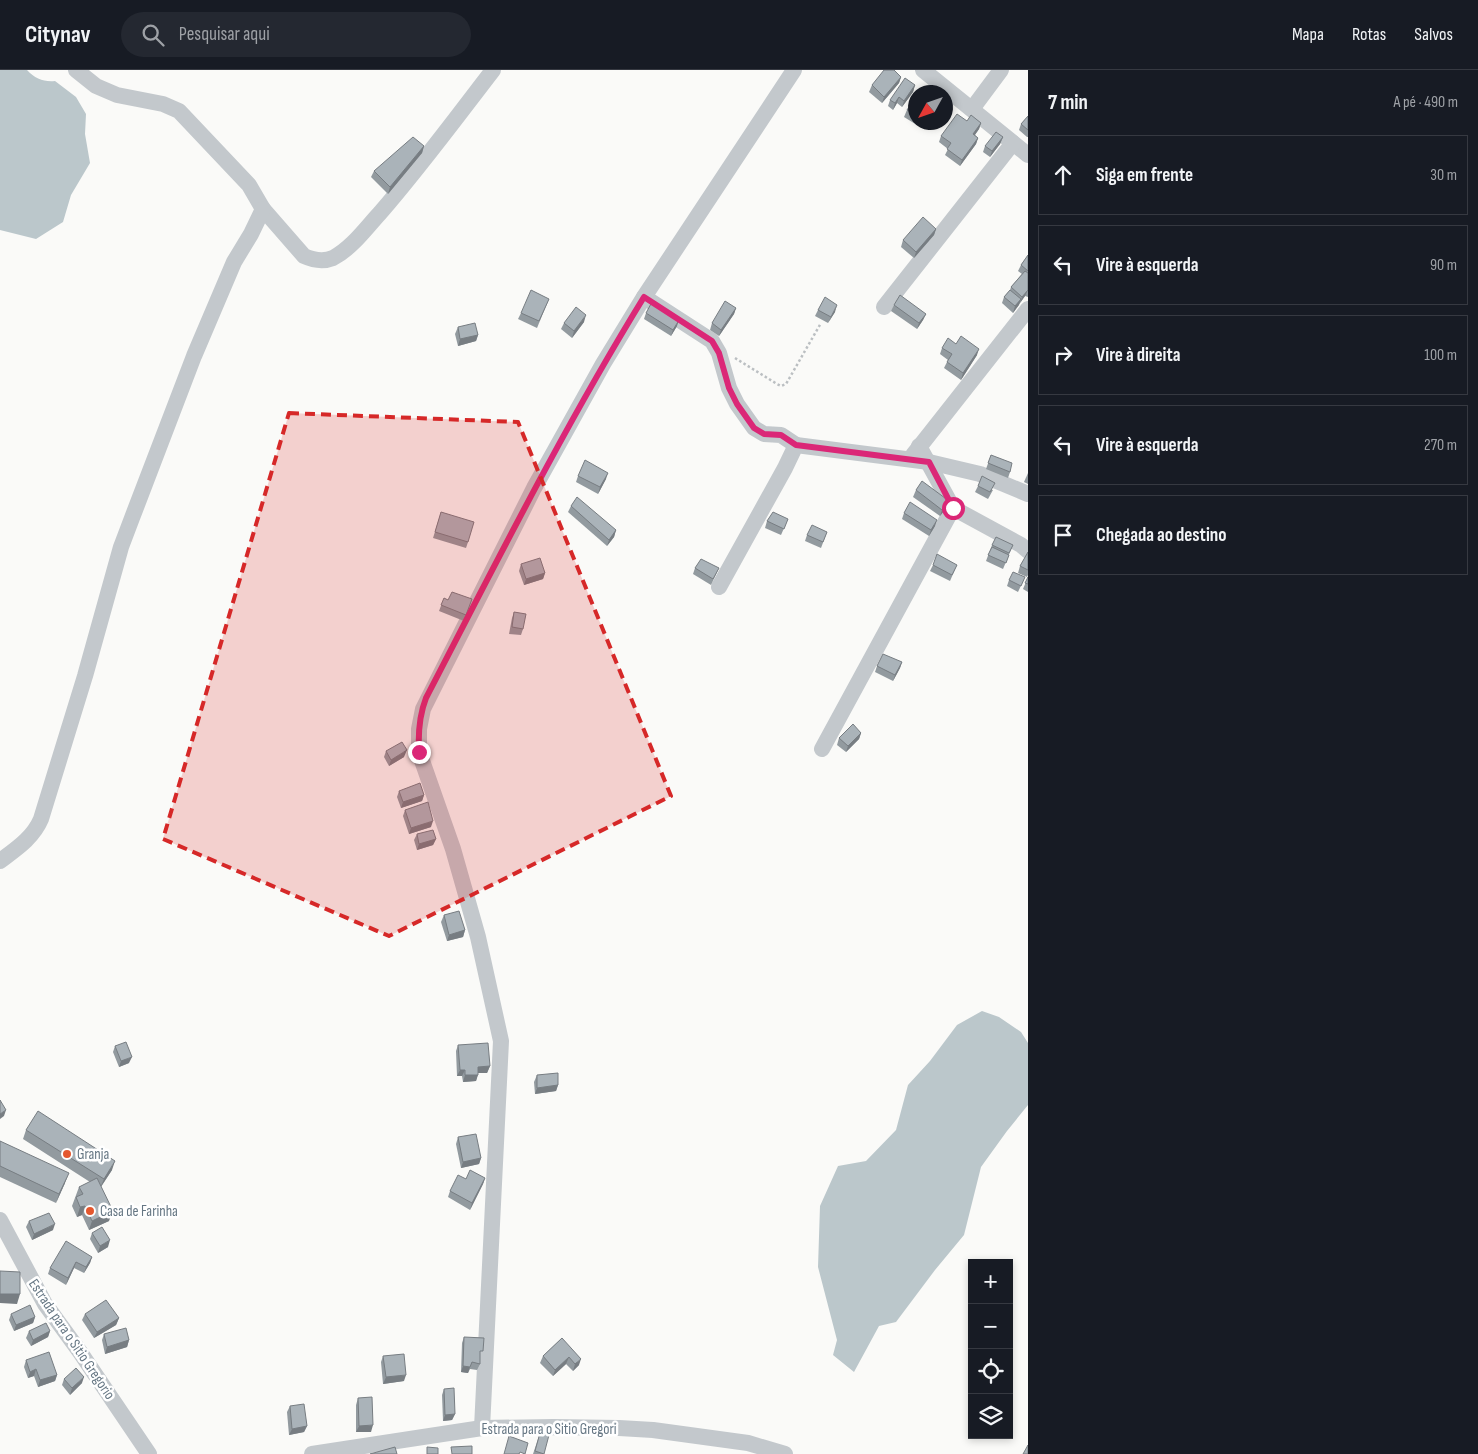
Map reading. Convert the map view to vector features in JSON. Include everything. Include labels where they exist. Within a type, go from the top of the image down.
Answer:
[{"type":"street","points":[[76,70],[96,86],[117,95],[163,104],[179,111],[249,185],[263,209],[304,256],[313,260],[333,258],[352,244],[408,180],[494,70]]},
{"type":"street","points":[[482,1428],[501,1040],[478,937],[453,849],[419,752],[418,729],[422,708],[534,488],[603,364],[644,297],[794,70]]},
{"type":"street","points":[[923,70],[1028,156]]},
{"type":"street","points":[[972,109],[1001,70]]},
{"type":"street","points":[[884,307],[1014,143]]},
{"type":"street","points":[[0,861],[30,837],[39,824],[85,676],[121,547],[194,356],[234,262],[263,209]]},
{"type":"street","points":[[644,297],[712,341],[724,366],[729,388],[748,421],[760,432],[781,435],[796,445],[914,453],[929,462],[980,474],[1028,494]]},
{"type":"street","points":[[914,453],[1028,310]]},
{"type":"street","points":[[719,587],[786,468],[796,445]]},
{"type":"street","points":[[929,462],[953,508],[1026,543]]},
{"type":"street","points":[[822,749],[953,508]]},
{"type":"street","name":"Estrada para o Sitio Gregorio","points":[[0,1220],[45,1304],[149,1454]]},
{"type":"street","name":"Estrada para o Sitio Gregori","points":[[312,1454],[482,1428],[619,1428],[653,1430],[748,1443],[785,1454]]},
{"type":"path","points":[[715,345],[781,386],[786,384],[821,323]]},
{"type":"highlighted area","points":[[289,413],[518,422],[671,796],[389,936],[163,839]]},
{"type":"shaded area","points":[[0,70],[27,70],[33,76],[40,79],[55,81],[76,97],[86,114],[85,134],[90,163],[71,195],[63,222],[36,239],[0,230]]},
{"type":"shaded area","points":[[982,1011],[999,1017],[1021,1032],[1028,1043],[1028,1105],[981,1167],[964,1235],[896,1322],[879,1326],[854,1372],[833,1355],[837,1340],[818,1267],[820,1206],[838,1166],[866,1161],[896,1130],[908,1085],[930,1061],[957,1025]]},
{"type":"building","points":[[884,70],[894,70],[901,77],[884,97],[872,85]]},
{"type":"building","points":[[905,78],[915,85],[908,85],[908,95],[904,101],[899,97],[895,103],[890,100]]},
{"type":"building","points":[[957,114],[967,121],[971,115],[981,123],[973,134],[978,138],[962,160],[947,149],[951,143],[941,136],[945,130],[953,130],[953,120]]},
{"type":"building","points":[[1028,116],[1028,130],[1021,124]]},
{"type":"building","points":[[996,132],[1003,137],[992,151],[985,146]]},
{"type":"building","points":[[413,137],[424,146],[390,187],[374,171]]},
{"type":"building","points":[[923,217],[936,229],[916,252],[903,240]]},
{"type":"building","points":[[1028,255],[1028,271],[1021,265]]},
{"type":"building","points":[[1025,271],[1028,273],[1028,290],[1022,297],[1011,287]]},
{"type":"building","points":[[531,290],[549,299],[539,321],[521,313]]},
{"type":"building","points":[[1010,290],[1021,299],[1015,306],[1004,297]]},
{"type":"building","points":[[900,295],[926,314],[919,323],[894,305]]},
{"type":"building","points":[[825,297],[837,305],[831,317],[818,310]]},
{"type":"building","points":[[725,301],[736,308],[721,330],[712,323]]},
{"type":"building","points":[[652,302],[679,320],[673,330],[646,313]]},
{"type":"building","points":[[576,307],[586,315],[574,331],[564,323]]},
{"type":"building","points":[[475,323],[478,335],[460,339],[458,327]]},
{"type":"building","points":[[961,336],[979,349],[963,373],[947,362],[952,354],[942,348],[948,338],[956,344]]},
{"type":"building","points":[[991,455],[1012,463],[1010,472],[988,463]]},
{"type":"building","points":[[585,460],[608,473],[600,487],[578,476]]},
{"type":"building","points":[[982,476],[995,483],[990,492],[978,486]]},
{"type":"building","points":[[922,481],[949,501],[942,510],[916,490]]},
{"type":"building","points":[[577,497],[616,530],[609,540],[571,506]]},
{"type":"building","points":[[910,502],[937,520],[931,530],[904,513]]},
{"type":"building","points":[[441,512],[474,522],[468,542],[435,532]]},
{"type":"building","points":[[773,512],[788,519],[784,529],[767,521]]},
{"type":"building","points":[[812,525],[827,532],[823,542],[807,535]]},
{"type":"building","points":[[996,537],[1013,545],[1009,553],[992,545]]},
{"type":"building","points":[[992,547],[1009,555],[1006,563],[988,555]]},
{"type":"building","points":[[1028,552],[1028,570],[1020,566]]},
{"type":"building","points":[[937,554],[957,565],[952,575],[933,565]]},
{"type":"building","points":[[540,558],[545,573],[526,579],[521,564]]},
{"type":"building","points":[[701,559],[719,568],[713,579],[695,568]]},
{"type":"building","points":[[1013,572],[1025,577],[1021,586],[1009,580]]},
{"type":"building","points":[[452,592],[472,599],[466,615],[441,605],[444,598],[448,600]]},
{"type":"building","points":[[514,612],[526,614],[523,629],[512,627]]},
{"type":"building","points":[[883,654],[902,662],[895,675],[877,666]]},
{"type":"building","points":[[853,724],[861,733],[848,746],[839,738]]},
{"type":"building","points":[[402,742],[407,750],[391,760],[386,751]]},
{"type":"building","points":[[420,783],[424,795],[403,802],[399,791]]},
{"type":"building","points":[[428,802],[433,821],[411,828],[405,810]]},
{"type":"building","points":[[433,830],[436,839],[419,844],[417,834]]},
{"type":"building","points":[[459,911],[465,930],[449,935],[444,915]]},
{"type":"building","points":[[126,1042],[132,1057],[121,1061],[115,1046]]},
{"type":"building","points":[[488,1043],[490,1066],[478,1067],[478,1075],[465,1075],[465,1070],[460,1070],[458,1045]]},
{"type":"building","points":[[558,1073],[558,1085],[537,1088],[537,1075]]},
{"type":"building","points":[[0,1100],[6,1110],[0,1114]]},
{"type":"building","points":[[38,1111],[115,1161],[104,1179],[26,1130]]},
{"type":"building","points":[[476,1134],[481,1158],[463,1162],[458,1137]]},
{"type":"building","points":[[0,1141],[69,1173],[59,1194],[0,1166]]},
{"type":"building","points":[[470,1170],[485,1178],[472,1203],[450,1191],[458,1175],[466,1179]]},
{"type":"building","points":[[97,1178],[113,1211],[92,1221],[85,1206],[80,1207],[76,1197],[83,1194],[79,1187]]},
{"type":"building","points":[[49,1213],[55,1224],[34,1234],[29,1221]]},
{"type":"building","points":[[102,1227],[110,1240],[100,1246],[92,1233]]},
{"type":"building","points":[[66,1241],[92,1257],[86,1267],[76,1262],[68,1278],[50,1268]]},
{"type":"building","points":[[0,1271],[20,1272],[20,1294],[0,1294]]},
{"type":"building","points":[[106,1300],[119,1318],[97,1332],[85,1314]]},
{"type":"building","points":[[30,1305],[35,1317],[16,1325],[11,1314]]},
{"type":"building","points":[[46,1323],[50,1331],[33,1340],[29,1331]]},
{"type":"building","points":[[126,1328],[129,1340],[107,1347],[104,1334]]},
{"type":"building","points":[[464,1337],[484,1338],[483,1351],[480,1351],[480,1364],[472,1362],[470,1367],[463,1366]]},
{"type":"building","points":[[562,1338],[581,1359],[575,1364],[569,1357],[555,1370],[543,1356]]},
{"type":"building","points":[[49,1352],[57,1375],[40,1380],[36,1369],[30,1372],[26,1360]]},
{"type":"building","points":[[404,1354],[406,1375],[386,1377],[383,1356]]},
{"type":"building","points":[[76,1368],[84,1377],[72,1388],[64,1379]]},
{"type":"building","points":[[454,1388],[455,1414],[445,1415],[444,1389]]},
{"type":"building","points":[[372,1397],[373,1425],[359,1426],[358,1398]]},
{"type":"building","points":[[304,1404],[307,1426],[292,1429],[290,1406]]},
{"type":"building","points":[[540,1433],[549,1435],[544,1454],[535,1451]]},
{"type":"building","points":[[509,1436],[528,1443],[525,1454],[520,1452],[519,1454],[504,1454]]},
{"type":"building","points":[[1028,1445],[1028,1454],[1023,1454]]},
{"type":"building","points":[[472,1446],[472,1454],[452,1454],[451,1447]]},
{"type":"building","points":[[395,1447],[397,1454],[370,1454]]},
{"type":"building","points":[[427,1447],[438,1448],[438,1454],[427,1454]]},
{"type":"place","name":"Granja","points":[[67,1154]]},
{"type":"place","name":"Casa de Farinha","points":[[90,1211]]},
{"type":"route","points":[[419,752],[418,729],[426,698],[534,488],[603,364],[644,297],[712,341],[724,366],[729,388],[741,412],[754,428],[764,434],[781,435],[796,445],[929,462],[953,508]]}]
